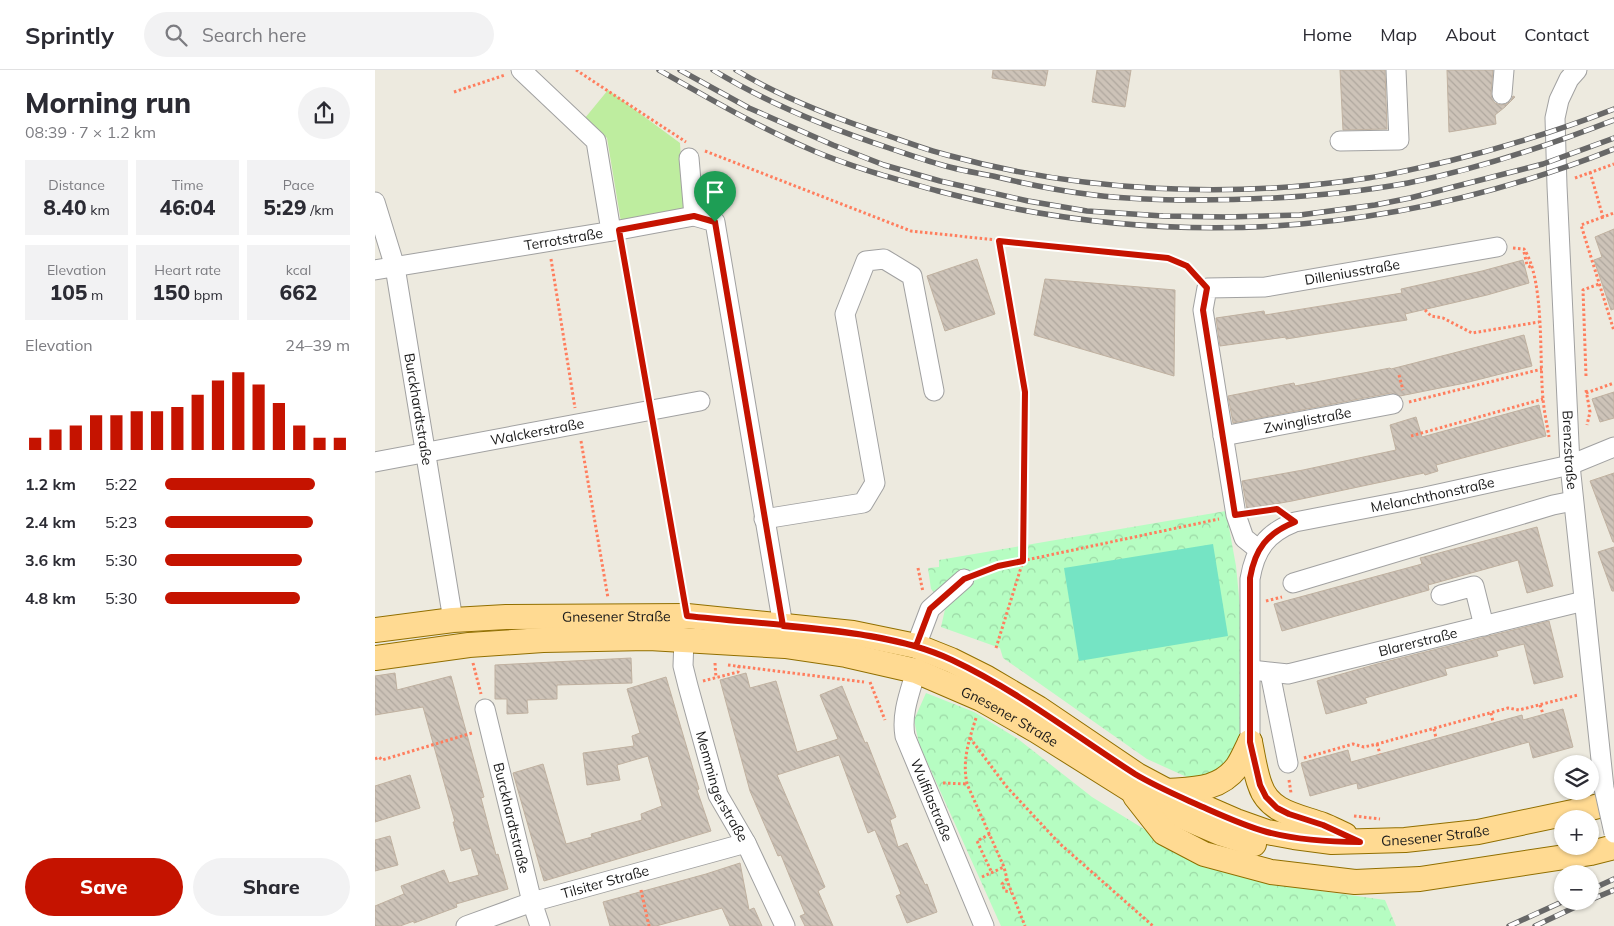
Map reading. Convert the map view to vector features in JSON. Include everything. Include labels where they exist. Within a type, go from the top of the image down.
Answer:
[{"type":"main road","name":"Gnesener Straße","points":[[375,630],[453,620],[506,617],[685,638],[785,646],[846,655],[916,671],[989,704],[1037,730],[1131,790],[1183,817],[1220,833],[1281,850],[1354,858],[1405,856],[1510,842],[1554,830]]},
{"type":"main road","name":"Gnesener Straße","points":[[375,658],[469,645],[543,640],[685,638],[783,626],[853,633],[916,646],[951,660],[987,678],[1038,708],[1137,775],[1167,791],[1236,821],[1267,832],[1332,842],[1405,840],[1478,832],[1587,809],[1609,795]]},
{"type":"main road","points":[[1167,791],[1212,786],[1227,777],[1237,766],[1250,742]]},
{"type":"main road","points":[[1250,742],[1260,785],[1266,797],[1277,808],[1323,825],[1360,842]]},
{"type":"main road","points":[[1131,790],[1164,833],[1204,854],[1271,872],[1290,875],[1355,882],[1420,879],[1591,853],[1614,847]]},
{"type":"main road","points":[[1599,818],[1614,814]]},
{"type":"street","points":[[1340,141],[1399,140],[1395,70]]},
{"type":"street","points":[[1502,94],[1504,70]]},
{"type":"street","name":"Brenzstraße","points":[[1577,70],[1569,79],[1559,100],[1555,118],[1570,465],[1593,691],[1614,834]]},
{"type":"street","points":[[516,72],[596,141],[615,231]]},
{"type":"street","points":[[694,151],[694,216],[715,222],[783,626]]},
{"type":"street","name":"Burckhardtstraße","points":[[375,202],[395,267],[453,620]]},
{"type":"street","name":"Terrotstraße","points":[[375,270],[615,231],[694,216]]},
{"type":"street","name":"Dilleniusstraße","points":[[1207,288],[1265,287],[1497,247]]},
{"type":"street","points":[[764,519],[863,503],[875,482],[845,314],[866,261],[884,259],[912,276],[934,392]]},
{"type":"street","points":[[1207,288],[1203,310],[1235,515],[1243,538],[1259,550],[1252,565],[1250,578],[1250,742]]},
{"type":"street","name":"Zwinglistraße","points":[[1223,436],[1401,400]]},
{"type":"street","name":"Walckerstraße","points":[[375,462],[699,401]]},
{"type":"street","name":"Melanchthonstraße","points":[[1259,550],[1267,538],[1280,528],[1295,522],[1425,497],[1570,465],[1614,447]]},
{"type":"street","points":[[1293,583],[1553,505],[1573,501]]},
{"type":"street","points":[[916,646],[930,609],[964,579]]},
{"type":"street","points":[[1441,595],[1474,586],[1484,626]]},
{"type":"street","name":"Blarerstraße","points":[[1251,670],[1279,673],[1584,601]]},
{"type":"street","name":"Memmingerstraße","points":[[685,638],[688,686],[718,795],[747,843],[785,926]]},
{"type":"street","name":"Wulfilastraße","points":[[916,671],[907,699],[903,723],[905,736],[984,926]]},
{"type":"street","points":[[1279,673],[1288,763]]},
{"type":"street","name":"Burckhardtstraße","points":[[485,709],[532,902],[540,926]]},
{"type":"street","name":"Tilsiter Straße","points":[[466,926],[532,902],[747,843]]},
{"type":"path","points":[[576,70],[694,151],[911,231],[1168,258],[1187,266],[1207,288]]},
{"type":"path","points":[[454,92],[516,72]]},
{"type":"path","points":[[1574,179],[1614,164]]},
{"type":"path","points":[[1590,172],[1603,217]]},
{"type":"path","points":[[1614,213],[1581,225],[1614,330]]},
{"type":"path","points":[[615,231],[650,410],[685,638],[715,663],[871,682],[886,721],[903,723]]},
{"type":"path","points":[[996,648],[1023,561],[1025,392],[999,241]]},
{"type":"path","points":[[1523,250],[1527,265],[1532,268]]},
{"type":"path","points":[[1530,258],[1537,287],[1543,399],[1551,444],[1544,454],[1546,470]]},
{"type":"path","points":[[1586,428],[1591,412],[1586,393],[1583,290],[1599,284]]},
{"type":"path","points":[[1425,310],[1431,316],[1443,318],[1472,334],[1539,322]]},
{"type":"path","points":[[1399,375],[1401,400],[1542,369]]},
{"type":"path","points":[[1586,393],[1614,383]]},
{"type":"path","points":[[1411,436],[1543,399]]},
{"type":"path","points":[[964,579],[998,566],[1235,515],[1277,509],[1295,522]]},
{"type":"path","points":[[918,568],[921,588]]},
{"type":"path","points":[[1249,605],[1290,595],[1293,583]]},
{"type":"path","points":[[715,663],[716,678]]},
{"type":"path","points":[[474,664],[479,686]]},
{"type":"path","points":[[688,686],[738,672],[739,666]]},
{"type":"path","points":[[1291,798],[1288,763],[1323,755],[1353,744],[1364,747],[1508,708],[1519,710],[1593,691]]},
{"type":"path","points":[[1540,705],[1543,714]]},
{"type":"path","points":[[977,713],[965,757],[964,771],[967,784],[1005,867],[1011,892],[1025,926]]},
{"type":"path","points":[[1491,713],[1493,722]]},
{"type":"path","points":[[375,759],[379,757],[382,760],[490,728]]},
{"type":"path","points":[[1434,729],[1436,738]]},
{"type":"path","points":[[970,738],[1006,786],[1053,838],[1153,926]]},
{"type":"path","points":[[1377,744],[1380,754]]},
{"type":"path","points":[[1346,816],[1382,819]]},
{"type":"path","points":[[990,834],[977,840],[992,873]]},
{"type":"path","points":[[967,885],[1005,867]]},
{"type":"path","points":[[637,874],[649,926]]},
{"type":"green space","points":[[608,90],[680,143],[684,210],[621,222],[607,138],[585,118]]},
{"type":"green space","points":[[1226,511],[1236,566],[1243,637],[1242,728],[1237,754],[1210,779],[1189,778],[1147,759],[1003,658],[1000,648],[941,627],[946,605],[931,589],[928,568],[939,567],[939,560]]},
{"type":"green space","points":[[1213,544],[1228,636],[1079,661],[1064,568]]},
{"type":"green space","points":[[926,693],[974,712],[1018,739],[1092,797],[1191,858],[1264,883],[1385,900],[1396,926],[1001,926],[919,744],[914,720]]},
{"type":"building","points":[[993,70],[1048,70],[1045,86],[992,78]]},
{"type":"building","points":[[1097,70],[1131,70],[1125,107],[1092,102]]},
{"type":"building","points":[[1340,70],[1385,70],[1387,129],[1343,130]]},
{"type":"building","points":[[1447,70],[1493,70],[1492,99],[1495,103],[1501,105],[1511,101],[1495,115],[1496,124],[1449,132]]},
{"type":"building","points":[[1614,229],[1614,309],[1611,310],[1594,260],[1602,257],[1595,237]]},
{"type":"building","points":[[977,259],[995,314],[945,331],[927,276]]},
{"type":"building","points":[[1523,260],[1529,283],[1405,314],[1407,320],[1286,339],[1286,337],[1220,346],[1216,318],[1264,311],[1265,315],[1402,293],[1401,289]]},
{"type":"building","points":[[1045,279],[1175,290],[1174,376],[1034,335]]},
{"type":"building","points":[[1524,335],[1532,366],[1465,383],[1400,396],[1391,393],[1233,423],[1228,396],[1294,383],[1295,386],[1391,369]]},
{"type":"building","points":[[1614,392],[1614,418],[1600,422],[1592,399]]},
{"type":"building","points":[[1539,405],[1546,436],[1436,465],[1438,471],[1425,475],[1424,473],[1247,509],[1242,481],[1396,450],[1390,425],[1416,417],[1422,437]]},
{"type":"building","points":[[1614,473],[1614,542],[1613,542],[1590,481]]},
{"type":"building","points":[[1537,527],[1553,586],[1527,593],[1518,560],[1428,585],[1429,590],[1282,631],[1274,604],[1422,564],[1420,558]]},
{"type":"building","points":[[1614,547],[1614,591],[1612,591],[1598,552]]},
{"type":"building","points":[[1549,621],[1563,677],[1534,684],[1524,644],[1496,651],[1498,656],[1445,669],[1447,675],[1365,698],[1367,703],[1326,714],[1317,681]]},
{"type":"building","points":[[631,658],[632,683],[557,685],[557,699],[527,700],[528,713],[507,714],[507,699],[495,699],[495,665]]},
{"type":"building","points":[[395,673],[397,690],[451,676],[484,797],[481,798],[496,855],[498,854],[508,889],[456,904],[457,907],[414,923],[414,921],[400,926],[375,926],[375,906],[404,894],[401,886],[444,870],[449,883],[479,875],[471,848],[461,851],[453,822],[455,822],[423,707],[375,715],[375,676]]},
{"type":"building","points":[[746,673],[750,688],[776,681],[797,752],[838,739],[820,695],[842,686],[865,743],[867,742],[896,817],[890,820],[898,847],[907,843],[925,885],[927,884],[937,912],[907,923],[896,896],[901,894],[875,830],[868,833],[839,755],[777,775],[825,887],[818,891],[833,926],[805,926],[800,916],[805,914],[781,855],[778,856],[750,791],[720,680]]},
{"type":"building","points":[[666,677],[699,789],[697,790],[711,831],[544,881],[513,773],[543,764],[566,844],[592,837],[591,834],[642,820],[641,814],[662,806],[648,756],[617,765],[620,780],[587,785],[583,753],[634,746],[632,736],[640,733],[627,689]]},
{"type":"building","points":[[1563,709],[1573,747],[1533,758],[1529,742],[1358,789],[1357,783],[1310,796],[1301,763],[1348,750],[1351,762],[1522,715],[1523,720]]},
{"type":"building","points":[[410,775],[420,808],[375,822],[375,786]]},
{"type":"building","points":[[390,836],[398,865],[375,871],[375,840]]},
{"type":"building","points":[[740,863],[749,910],[754,908],[762,926],[730,926],[722,908],[656,926],[610,926],[603,902]]},
{"type":"railway","points":[[659,70],[774,133],[814,151],[860,168],[938,191],[1024,210],[1109,222],[1195,227],[1279,226],[1364,217],[1448,201],[1531,178],[1614,149]]},
{"type":"railway","points":[[680,70],[749,108],[884,165],[940,181],[1028,201],[1087,211],[1163,216],[1227,217],[1300,215],[1375,205],[1543,164],[1614,138]]},
{"type":"railway","points":[[713,70],[798,114],[843,132],[929,161],[961,170],[1056,189],[1131,198],[1193,200],[1274,198],[1328,194],[1408,183],[1486,164],[1538,148],[1614,120]]},
{"type":"railway","points":[[736,70],[772,90],[809,107],[939,153],[1050,177],[1156,188],[1210,190],[1263,188],[1316,185],[1378,176],[1491,150],[1553,131],[1614,109]]},
{"type":"railway","points":[[1599,886],[1614,879]]},
{"type":"railway","points":[[1599,896],[1614,890]]},
{"type":"railway","points":[[1509,926],[1554,906]]},
{"type":"railway","points":[[1535,926],[1569,910]]},
{"type":"route","points":[[715,222],[694,216],[619,230],[687,616],[783,626],[814,628],[853,633],[916,646],[930,609],[964,579],[998,566],[1023,561],[1025,392],[999,241],[1168,258],[1187,266],[1207,288],[1203,310],[1235,515],[1277,509],[1295,522],[1280,528],[1267,538],[1252,565],[1250,578],[1250,742],[1260,785],[1266,797],[1277,808],[1323,825],[1360,842],[1332,842],[1267,832],[1236,821],[1167,791],[1137,775],[1038,708],[987,678],[951,660],[916,646],[853,633],[783,626],[715,222]]}]
